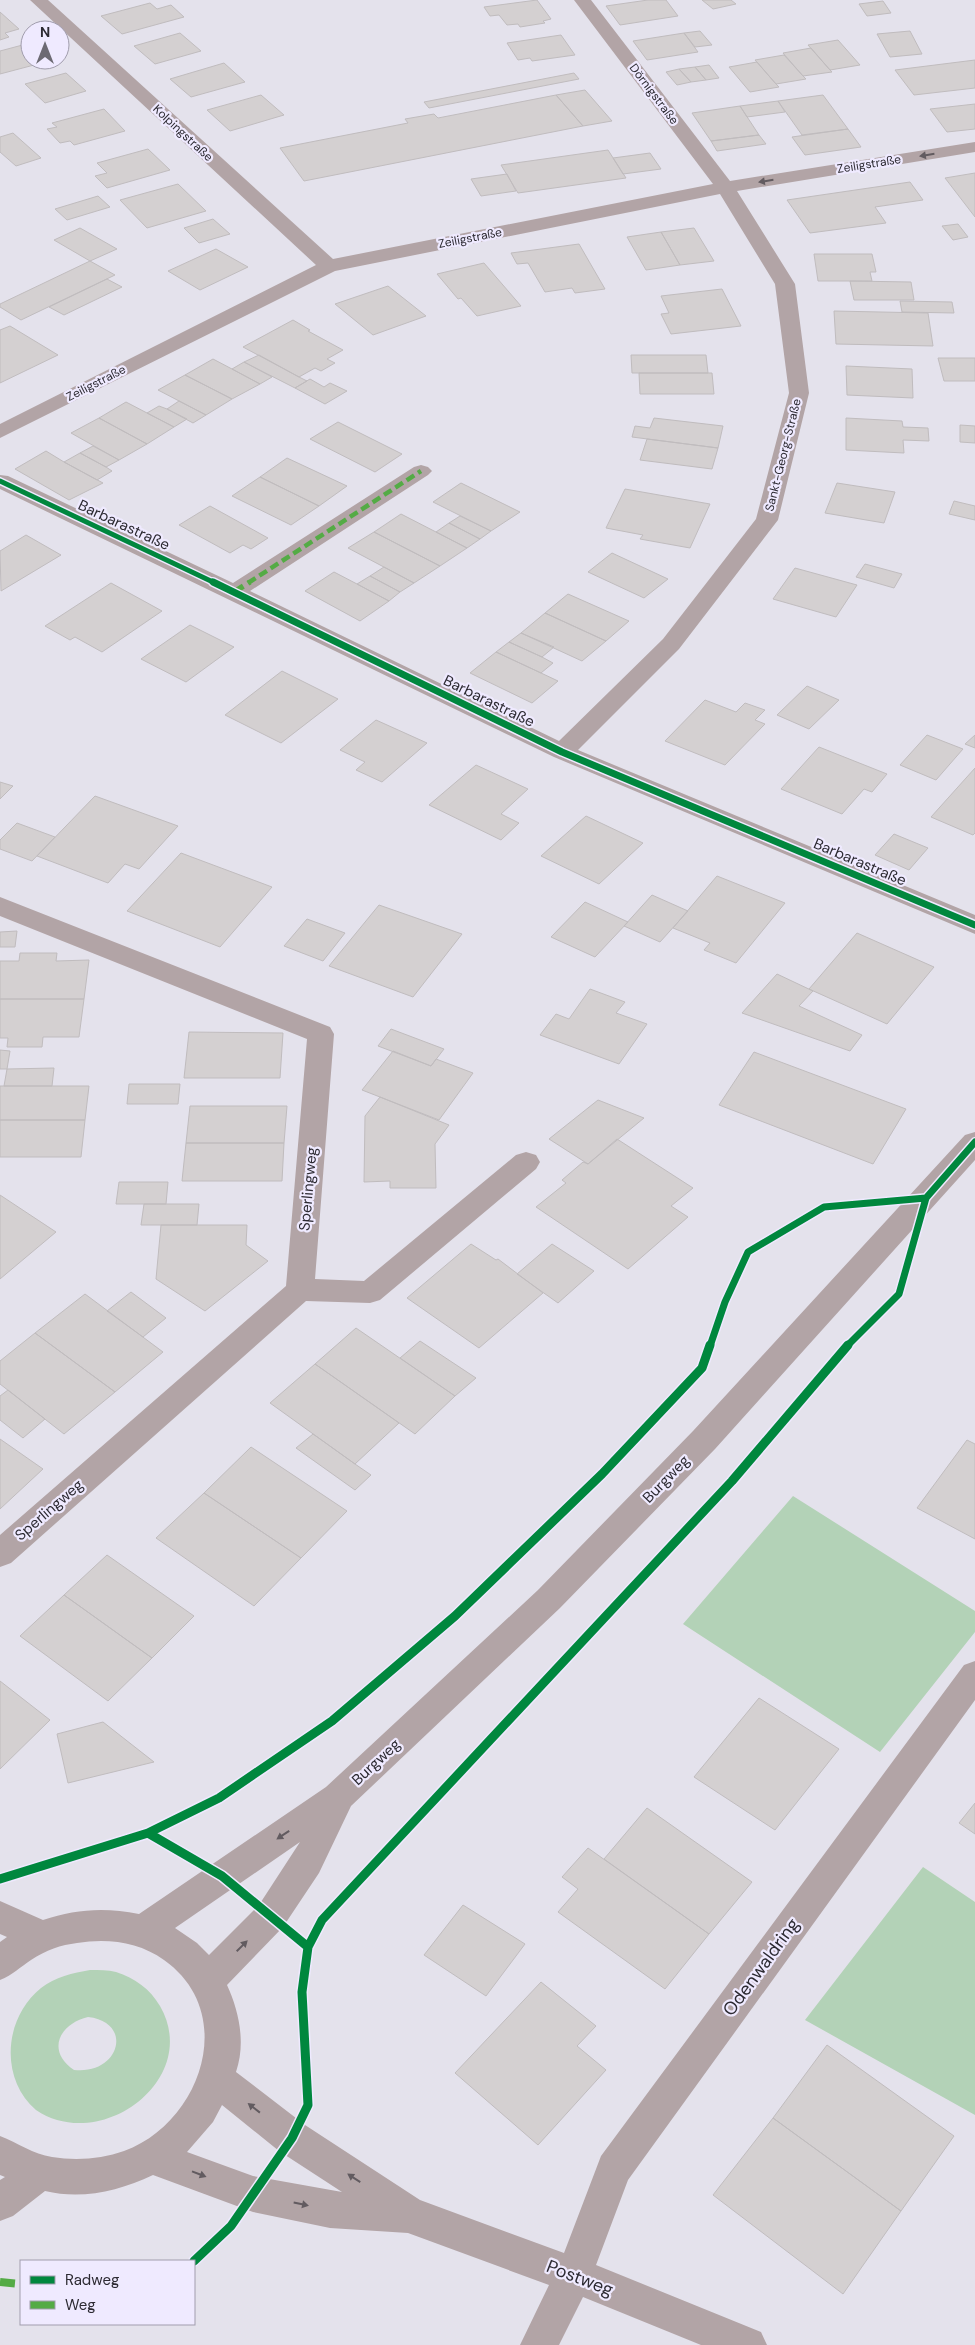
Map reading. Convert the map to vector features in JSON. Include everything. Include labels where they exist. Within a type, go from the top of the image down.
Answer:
[{"type":"street","name":"Kolpingstraße","points":[[38,0],[329,266]]},
{"type":"street","name":"Dörnigstraße","points":[[582,0],[726,187]]},
{"type":"street","name":"Zeiligstraße","points":[[0,432],[329,266],[726,187],[975,147]]},
{"type":"street","name":"Sankt-Georg-Straße","points":[[562,752],[671,644],[767,520],[799,393],[798,384],[785,284],[726,187]]},
{"type":"street","points":[[234,592],[421,471]]},
{"type":"street","name":"Barbarastraße","points":[[0,481],[234,592],[562,752],[975,925]]},
{"type":"street","name":"Sperlingweg","points":[[0,906],[321,1034],[300,1290],[0,1554]]},
{"type":"street","name":"Burgweg","points":[[144,1930],[338,1797],[549,1599],[704,1440],[975,1142]]},
{"type":"street","points":[[300,1290],[370,1292],[526,1162]]},
{"type":"street","name":"Odenwaldring","points":[[540,2345],[574,2275],[614,2168],[975,1675]]},
{"type":"street","name":"Burgweg","points":[[207,1981],[271,1916],[307,1862],[338,1797]]},
{"type":"street","points":[[0,1917],[40,1936]]},
{"type":"street","points":[[0,1964],[8,1956],[40,1936],[74,1926],[110,1924],[144,1930],[169,1942],[191,1959],[207,1981],[220,2011],[223,2044],[216,2078],[196,2115],[180,2135],[153,2156],[116,2172],[77,2178],[39,2173],[0,2154]]},
{"type":"street","name":"Postweg","points":[[216,2078],[292,2138],[410,2215],[574,2275],[748,2345]]},
{"type":"street","name":"Postweg","points":[[153,2156],[253,2194],[330,2210],[410,2215]]},
{"type":"street","points":[[0,2203],[39,2173]]},
{"type":"green space","points":[[793,1496],[975,1611],[975,1632],[880,1752],[683,1624]]},
{"type":"green space","points":[[923,1867],[975,1902],[975,2115],[805,2020]]},
{"type":"green space","points":[[90,1970],[116,1972],[129,1977],[152,1994],[160,2006],[169,2033],[167,2059],[156,2083],[138,2102],[115,2116],[89,2123],[62,2121],[36,2110],[24,2097],[16,2082],[12,2066],[13,2032],[19,2016],[28,2001],[41,1988],[64,1976]],"holes":[[[88,2017],[102,2021],[112,2028],[116,2037],[116,2047],[111,2057],[102,2065],[90,2069],[74,2070],[65,2063],[60,2055],[58,2047],[63,2032],[78,2021]]]},
{"type":"building","points":[[537,0],[551,19],[543,21],[545,23],[520,27],[518,24],[507,25],[499,15],[490,16],[484,7]]},
{"type":"building","points":[[648,0],[666,0],[678,16],[620,25],[606,6]]},
{"type":"building","points":[[702,0],[731,0],[736,4],[713,9]]},
{"type":"building","points":[[883,1],[891,13],[867,16],[859,4]]},
{"type":"building","points":[[150,3],[157,9],[171,5],[184,17],[122,34],[101,16]]},
{"type":"building","points":[[0,12],[19,29],[5,33],[9,37],[0,40]]},
{"type":"building","points":[[700,31],[712,45],[695,47],[684,33]]},
{"type":"building","points":[[910,31],[922,54],[890,57],[877,34]]},
{"type":"building","points":[[180,33],[201,51],[155,64],[134,46]]},
{"type":"building","points":[[684,33],[698,52],[647,60],[633,41]]},
{"type":"building","points":[[561,35],[575,55],[532,61],[530,58],[518,60],[507,43]]},
{"type":"building","points":[[838,40],[860,65],[830,70],[808,45]]},
{"type":"building","points":[[20,46],[20,69],[0,74],[0,51]]},
{"type":"building","points":[[811,48],[832,72],[803,76],[783,53]]},
{"type":"building","points":[[784,55],[806,79],[776,84],[755,60]]},
{"type":"building","points":[[975,60],[975,88],[914,95],[895,70]]},
{"type":"building","points":[[757,62],[779,87],[750,92],[729,67]]},
{"type":"building","points":[[224,63],[245,82],[191,97],[170,79]]},
{"type":"building","points":[[709,65],[719,78],[706,80],[695,67]]},
{"type":"building","points":[[695,67],[706,80],[691,82],[679,69]]},
{"type":"building","points":[[679,69],[691,82],[677,85],[666,72]]},
{"type":"building","points":[[66,73],[86,91],[45,103],[25,84]]},
{"type":"building","points":[[574,73],[579,79],[429,108],[424,102]]},
{"type":"building","points":[[585,90],[612,121],[583,126],[556,95]]},
{"type":"building","points":[[261,95],[284,115],[230,131],[207,110]]},
{"type":"building","points":[[556,95],[583,126],[304,181],[280,148],[408,123],[405,119],[434,114],[438,118]]},
{"type":"building","points":[[823,95],[848,129],[802,135],[778,101]]},
{"type":"building","points":[[778,101],[785,112],[747,117],[740,106]]},
{"type":"building","points":[[975,104],[975,129],[947,132],[930,109]]},
{"type":"building","points":[[740,106],[759,135],[711,141],[692,113]]},
{"type":"building","points":[[104,109],[125,131],[74,145],[70,141],[60,143],[47,129],[57,127],[52,123]]},
{"type":"building","points":[[848,129],[861,147],[805,155],[792,137]]},
{"type":"building","points":[[13,133],[41,158],[16,166],[0,152],[0,137]]},
{"type":"building","points":[[759,135],[766,144],[717,151],[711,141]]},
{"type":"building","points":[[148,149],[170,170],[107,188],[95,176],[107,173],[97,163]]},
{"type":"building","points":[[608,150],[626,178],[518,193],[501,165]]},
{"type":"building","points":[[650,153],[661,169],[623,174],[613,158]]},
{"type":"building","points":[[975,173],[975,217],[945,178]]},
{"type":"building","points":[[507,174],[516,191],[481,196],[471,179]]},
{"type":"building","points":[[910,182],[923,200],[875,207],[886,223],[810,233],[787,200]]},
{"type":"building","points":[[178,184],[206,211],[147,228],[120,200]]},
{"type":"building","points":[[98,196],[110,207],[67,220],[55,209]]},
{"type":"building","points":[[213,219],[230,234],[199,243],[184,228]]},
{"type":"building","points":[[958,224],[968,237],[953,240],[942,226]]},
{"type":"building","points":[[80,228],[117,249],[90,261],[54,240]]},
{"type":"building","points":[[694,228],[714,261],[680,265],[661,232]]},
{"type":"building","points":[[661,232],[680,265],[646,270],[627,237]]},
{"type":"building","points":[[579,244],[605,289],[575,293],[572,288],[545,292],[528,263],[517,264],[511,253]]},
{"type":"building","points":[[216,249],[248,267],[200,290],[168,271]]},
{"type":"building","points":[[814,254],[872,254],[876,272],[870,272],[872,281],[818,281]]},
{"type":"building","points":[[90,261],[115,275],[21,320],[0,307],[0,304]]},
{"type":"building","points":[[484,263],[521,306],[477,316],[461,298],[458,299],[437,274]]},
{"type":"building","points":[[107,279],[122,287],[64,315],[49,307]]},
{"type":"building","points":[[850,281],[911,282],[914,300],[854,300]]},
{"type":"building","points":[[388,286],[426,316],[373,335],[335,304]]},
{"type":"building","points":[[722,289],[741,326],[671,334],[661,314],[669,313],[661,296]]},
{"type":"building","points":[[900,301],[952,302],[954,313],[902,312]]},
{"type":"building","points":[[834,311],[928,313],[933,346],[836,344]]},
{"type":"building","points":[[293,320],[310,330],[308,331],[343,350],[327,359],[335,363],[321,371],[315,368],[299,377],[243,347]]},
{"type":"building","points":[[10,326],[58,355],[0,383],[0,330]]},
{"type":"building","points":[[259,355],[307,381],[295,388],[244,362]]},
{"type":"building","points":[[631,355],[706,355],[708,373],[632,373]]},
{"type":"building","points":[[938,358],[975,358],[975,381],[944,381]]},
{"type":"building","points":[[213,359],[260,384],[232,399],[185,375]]},
{"type":"building","points":[[244,362],[272,377],[260,384],[232,369]]},
{"type":"building","points":[[846,366],[912,369],[913,398],[847,395]]},
{"type":"building","points":[[639,373],[712,373],[714,394],[640,394]]},
{"type":"building","points":[[185,375],[232,399],[206,415],[158,390]]},
{"type":"building","points":[[310,379],[324,387],[330,383],[347,391],[325,404],[295,388]]},
{"type":"building","points":[[179,401],[206,415],[193,423],[167,409]]},
{"type":"building","points":[[126,402],[174,427],[147,444],[99,418]]},
{"type":"building","points":[[159,406],[187,419],[174,427],[147,413]]},
{"type":"building","points":[[99,418],[147,444],[119,460],[71,433]]},
{"type":"building","points":[[654,418],[723,426],[718,448],[632,437],[635,426],[650,428]]},
{"type":"building","points":[[846,418],[902,421],[903,427],[928,428],[929,441],[903,440],[904,453],[846,450]]},
{"type":"building","points":[[338,422],[402,454],[375,472],[310,439]]},
{"type":"building","points":[[960,425],[975,426],[975,443],[960,442]]},
{"type":"building","points":[[647,439],[718,448],[712,469],[640,460]]},
{"type":"building","points":[[93,446],[119,460],[106,467],[80,453]]},
{"type":"building","points":[[46,451],[103,483],[69,500],[15,469]]},
{"type":"building","points":[[80,453],[112,471],[97,480],[64,462]]},
{"type":"building","points":[[287,458],[347,486],[319,506],[260,477]]},
{"type":"building","points":[[260,477],[319,506],[291,525],[232,496]]},
{"type":"building","points":[[461,483],[520,512],[491,531],[433,502]]},
{"type":"building","points":[[837,483],[895,492],[884,523],[825,513]]},
{"type":"building","points":[[625,489],[710,504],[690,548],[640,539],[643,535],[606,528]]},
{"type":"building","points":[[954,501],[975,506],[975,520],[949,514]]},
{"type":"building","points":[[210,506],[268,538],[251,549],[243,545],[230,553],[179,525]]},
{"type":"building","points":[[401,514],[467,548],[440,566],[374,532]]},
{"type":"building","points":[[460,516],[491,531],[480,539],[449,523]]},
{"type":"building","points":[[449,523],[480,539],[467,548],[436,532]]},
{"type":"building","points":[[374,532],[440,566],[414,583],[348,548]]},
{"type":"building","points":[[26,535],[61,555],[1,591],[0,551]]},
{"type":"building","points":[[612,553],[668,579],[644,598],[588,572]]},
{"type":"building","points":[[865,564],[902,574],[894,588],[856,577]]},
{"type":"building","points":[[384,567],[414,583],[400,592],[370,576]]},
{"type":"building","points":[[795,568],[857,585],[836,617],[773,599]]},
{"type":"building","points":[[334,572],[389,601],[360,621],[305,591]]},
{"type":"building","points":[[370,576],[400,592],[389,601],[357,584]]},
{"type":"building","points":[[111,583],[162,611],[102,652],[75,637],[70,640],[45,626]]},
{"type":"building","points":[[568,594],[629,621],[606,641],[545,613]]},
{"type":"building","points":[[545,613],[606,641],[582,661],[521,633]]},
{"type":"building","points":[[190,625],[234,647],[186,682],[141,659]]},
{"type":"building","points":[[521,633],[554,647],[542,657],[509,642]]},
{"type":"building","points":[[509,642],[553,663],[541,673],[496,652]]},
{"type":"building","points":[[496,652],[558,681],[532,703],[470,673]]},
{"type":"building","points":[[282,671],[338,699],[281,743],[225,715]]},
{"type":"building","points":[[807,686],[839,700],[809,729],[777,715]]},
{"type":"building","points":[[705,700],[736,712],[745,703],[765,710],[755,720],[765,724],[725,765],[665,741]]},
{"type":"building","points":[[376,720],[427,743],[382,782],[356,770],[365,762],[340,750]]},
{"type":"building","points":[[927,735],[963,749],[936,780],[900,765]]},
{"type":"building","points":[[975,735],[975,748],[965,744]]},
{"type":"building","points":[[819,747],[887,774],[872,792],[864,789],[842,814],[781,789]]},
{"type":"building","points":[[476,765],[528,789],[501,814],[519,823],[501,840],[429,805]]},
{"type":"building","points":[[975,768],[975,833],[973,835],[931,817]]},
{"type":"building","points":[[0,782],[13,786],[0,799]]},
{"type":"building","points":[[95,796],[178,826],[139,869],[125,864],[108,883],[37,856]]},
{"type":"building","points":[[586,816],[643,843],[599,884],[541,856]]},
{"type":"building","points":[[17,823],[55,837],[32,861],[0,849],[0,840]]},
{"type":"building","points":[[894,834],[928,848],[909,870],[875,855]]},
{"type":"building","points":[[181,853],[272,887],[220,947],[127,911]]},
{"type":"building","points":[[717,876],[785,903],[736,963],[704,950],[710,943],[673,928]]},
{"type":"building","points":[[652,895],[688,911],[660,942],[624,926]]},
{"type":"building","points":[[585,902],[628,922],[595,957],[551,937]]},
{"type":"building","points":[[379,905],[462,934],[413,997],[329,966]]},
{"type":"building","points":[[307,919],[345,933],[323,961],[284,946]]},
{"type":"building","points":[[17,931],[15,947],[0,947],[0,932]]},
{"type":"building","points":[[857,933],[934,967],[887,1024],[809,989]]},
{"type":"building","points":[[20,953],[57,953],[56,961],[89,960],[84,999],[0,999],[0,961],[19,961]]},
{"type":"building","points":[[777,974],[813,991],[799,1006],[862,1035],[850,1051],[742,1013]]},
{"type":"building","points":[[590,989],[625,1002],[616,1013],[647,1024],[619,1064],[540,1035],[556,1014],[569,1019]]},
{"type":"building","points":[[0,999],[84,999],[79,1037],[43,1037],[42,1047],[7,1047],[8,1038],[0,1038]]},
{"type":"building","points":[[391,1029],[444,1049],[431,1066],[378,1046]]},
{"type":"building","points":[[189,1032],[283,1033],[280,1078],[184,1078]]},
{"type":"building","points":[[0,1050],[10,1051],[7,1069],[0,1069]]},
{"type":"building","points":[[393,1051],[431,1066],[436,1059],[473,1073],[439,1120],[362,1090]]},
{"type":"building","points":[[754,1052],[906,1109],[873,1164],[719,1105]]},
{"type":"building","points":[[54,1068],[52,1086],[4,1086],[7,1069]]},
{"type":"building","points":[[129,1084],[180,1084],[178,1104],[127,1104]]},
{"type":"building","points":[[0,1086],[89,1086],[85,1120],[0,1120]]},
{"type":"building","points":[[380,1097],[449,1125],[435,1144],[436,1188],[390,1188],[390,1181],[364,1182],[365,1116]]},
{"type":"building","points":[[598,1100],[644,1118],[588,1164],[549,1139]]},
{"type":"building","points":[[190,1106],[287,1106],[284,1143],[186,1143]]},
{"type":"building","points":[[0,1120],[85,1120],[81,1157],[0,1157]]},
{"type":"building","points":[[617,1139],[693,1188],[671,1206],[688,1217],[628,1269],[536,1207],[566,1183],[562,1180],[583,1162],[588,1164]]},
{"type":"building","points":[[186,1143],[284,1143],[282,1181],[182,1181]]},
{"type":"building","points":[[119,1182],[168,1182],[166,1204],[116,1204]]},
{"type":"building","points":[[0,1195],[56,1232],[0,1279]]},
{"type":"building","points":[[144,1204],[199,1204],[197,1225],[141,1225]]},
{"type":"building","points":[[161,1225],[247,1225],[246,1245],[268,1261],[205,1311],[156,1279]]},
{"type":"building","points":[[471,1244],[496,1260],[498,1259],[543,1293],[479,1348],[407,1298]]},
{"type":"building","points":[[552,1244],[594,1271],[558,1303],[517,1274]]},
{"type":"building","points":[[131,1292],[166,1318],[143,1337],[107,1311]]},
{"type":"building","points":[[85,1294],[163,1352],[115,1392],[35,1333]]},
{"type":"building","points":[[356,1328],[455,1396],[415,1434],[315,1364]]},
{"type":"building","points":[[35,1333],[115,1392],[64,1434],[0,1384],[0,1361]]},
{"type":"building","points":[[420,1341],[476,1378],[455,1396],[400,1358]]},
{"type":"building","points":[[315,1364],[399,1423],[355,1464],[270,1403]]},
{"type":"building","points":[[8,1390],[45,1419],[23,1438],[0,1420],[0,1396]]},
{"type":"building","points":[[313,1434],[371,1475],[355,1490],[296,1448]]},
{"type":"building","points":[[0,1439],[43,1469],[0,1509]]},
{"type":"building","points":[[967,1440],[975,1444],[975,1539],[917,1508]]},
{"type":"building","points":[[251,1447],[347,1511],[301,1558],[204,1493]]},
{"type":"building","points":[[204,1493],[301,1558],[254,1606],[156,1538]]},
{"type":"building","points":[[107,1555],[194,1616],[152,1658],[64,1595]]},
{"type":"building","points":[[64,1595],[152,1658],[108,1701],[20,1636]]},
{"type":"building","points":[[0,1681],[50,1720],[0,1769]]},
{"type":"building","points":[[759,1698],[839,1749],[775,1830],[694,1777]]},
{"type":"building","points":[[103,1722],[154,1762],[68,1783],[57,1734]]},
{"type":"building","points":[[975,1803],[975,1834],[959,1823]]},
{"type":"building","points":[[647,1808],[752,1882],[709,1934],[604,1859]]},
{"type":"building","points":[[588,1848],[709,1934],[665,1989],[558,1912],[578,1889],[562,1877]]},
{"type":"building","points":[[463,1905],[525,1944],[486,1996],[424,1955]]},
{"type":"building","points":[[541,1982],[596,2026],[577,2046],[606,2070],[538,2145],[455,2073]]},
{"type":"building","points":[[827,2045],[954,2136],[901,2211],[773,2118]]},
{"type":"building","points":[[773,2118],[901,2211],[843,2294],[713,2195]]},
{"type":"marked path","points":[[234,592],[421,471]]},
{"type":"marked path","points":[[0,2282],[20,2284]]},
{"type":"cycle path","points":[[0,481],[234,592],[562,752],[975,925]]},
{"type":"cycle path","points":[[195,2260],[231,2226],[292,2138],[308,2105],[302,1992],[308,1947],[322,1920],[732,1481],[839,1354],[899,1294],[926,1198],[975,1142]]},
{"type":"cycle path","points":[[0,1879],[148,1833],[219,1798],[332,1721],[455,1616],[602,1474],[702,1368],[725,1302],[748,1252],[824,1207],[926,1198]]},
{"type":"cycle path","points":[[148,1833],[222,1876],[308,1947]]}]
